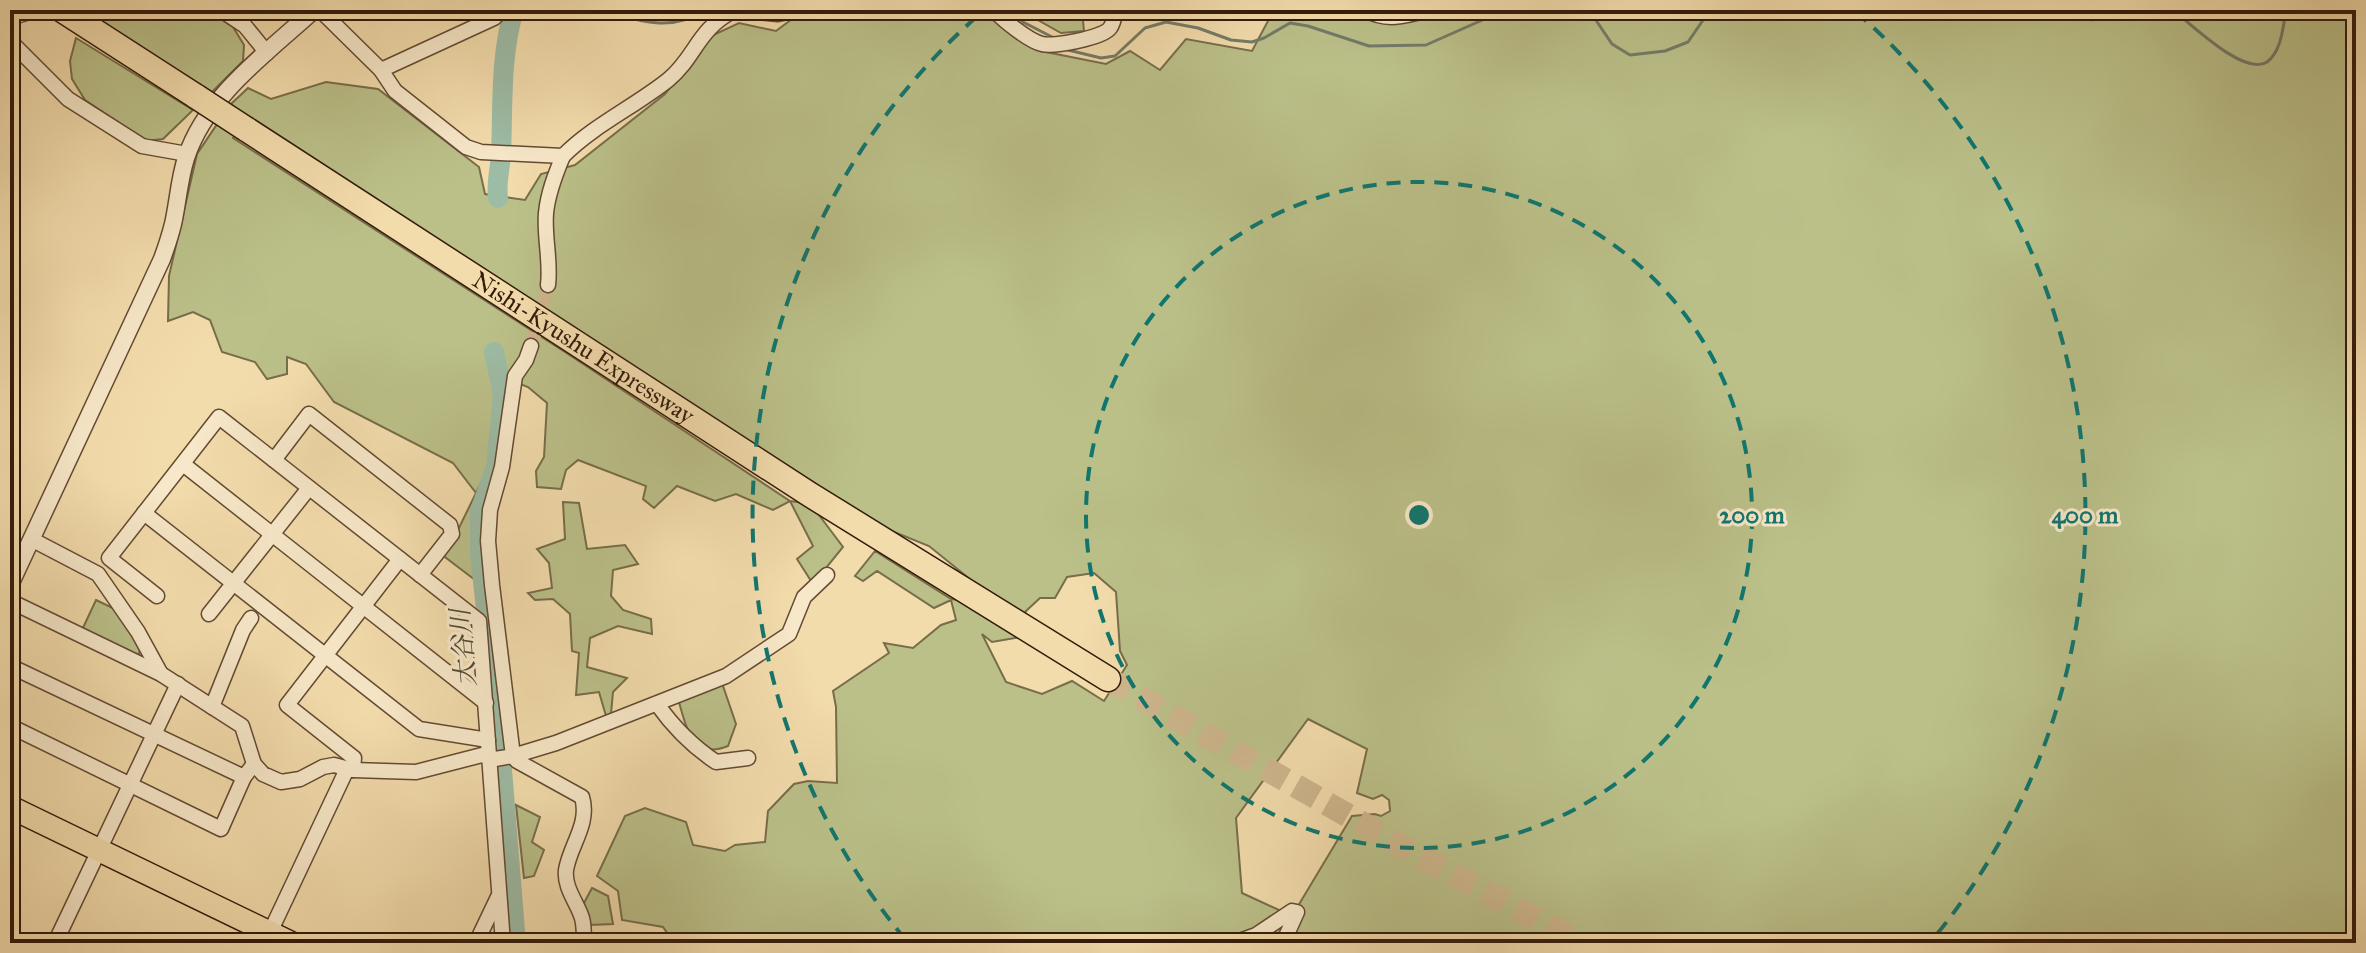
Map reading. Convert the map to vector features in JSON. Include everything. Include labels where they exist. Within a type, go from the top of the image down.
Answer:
[{"type":"highway","name":"Nishi-Kyushu Expressway","points":[[62,10],[809,494],[1108,679]]},
{"type":"highway","points":[[10,807],[268,938],[291,943]]},
{"type":"street","points":[[10,18],[36,10]]},
{"type":"street","points":[[221,10],[245,26],[267,53]]},
{"type":"street","points":[[10,585],[162,259],[173,225],[187,154],[223,95],[314,10]]},
{"type":"street","points":[[320,10],[381,70],[395,91],[466,147],[481,152],[563,156]]},
{"type":"street","points":[[381,70],[494,18],[502,10]]},
{"type":"street","points":[[548,285],[550,267],[546,216],[551,186],[563,156],[579,140],[669,79],[716,20],[736,10],[778,14],[799,10]]},
{"type":"street","points":[[994,10],[1002,19],[1040,44],[1051,44],[1102,35],[1110,28],[1116,10]]},
{"type":"street","points":[[1366,10],[1375,16],[1400,18],[1427,10]]},
{"type":"street","points":[[10,41],[68,99],[142,146],[187,154]]},
{"type":"street","points":[[503,943],[500,894],[502,757],[488,541],[490,510],[502,467],[515,376],[531,346]]},
{"type":"street","points":[[274,460],[309,414],[450,525],[452,534],[420,575]]},
{"type":"street","points":[[157,596],[109,558],[219,417],[479,621],[488,740],[502,757]]},
{"type":"street","points":[[183,464],[486,703]]},
{"type":"street","points":[[209,614],[309,488]]},
{"type":"street","points":[[144,513],[419,729],[488,740]]},
{"type":"street","points":[[31,539],[98,574],[138,632],[161,674]]},
{"type":"street","points":[[268,938],[354,758],[287,705],[400,559]]},
{"type":"street","points":[[502,757],[556,743],[726,676],[789,634],[804,597],[827,575]]},
{"type":"street","points":[[10,601],[161,674],[242,726],[254,764],[263,774],[281,782],[300,779],[334,765],[350,770],[416,772],[482,755],[517,761],[582,797],[585,806],[581,828],[566,871],[570,895],[582,917],[584,943]]},
{"type":"street","points":[[212,707],[243,630],[251,618]]},
{"type":"street","points":[[10,666],[244,777]]},
{"type":"street","points":[[55,943],[178,684]]},
{"type":"street","points":[[657,704],[676,730],[716,762],[748,758]]},
{"type":"street","points":[[10,726],[221,829],[244,777],[254,764]]},
{"type":"street","points":[[476,943],[500,894]]},
{"type":"street","points":[[1234,943],[1256,935],[1292,911],[1297,912],[1283,943]]},
{"type":"green space","points":[[99,10],[207,10],[233,27],[244,45],[243,61],[212,92],[91,16]]},
{"type":"green space","points":[[804,10],[999,10],[1041,51],[1106,64],[1130,51],[1160,70],[1186,39],[1252,51],[1268,21],[1258,10],[2356,10],[2356,943],[674,943],[663,927],[622,920],[618,891],[597,876],[625,816],[645,808],[686,822],[693,845],[725,851],[735,845],[765,842],[768,811],[794,784],[808,781],[837,783],[833,691],[889,653],[884,643],[913,648],[941,625],[956,620],[951,600],[934,608],[877,571],[863,581],[855,576],[875,551],[951,599],[965,601],[976,584],[929,546],[834,504],[819,515],[843,547],[813,584],[797,559],[813,546],[790,501],[773,510],[736,494],[715,501],[677,486],[654,508],[643,499],[646,486],[578,460],[566,470],[561,489],[537,487],[536,471],[544,457],[547,403],[528,387],[497,375],[491,463],[476,493],[453,463],[334,402],[306,364],[287,357],[287,374],[267,379],[255,362],[222,352],[210,320],[193,312],[168,321],[169,276],[197,154],[230,105],[248,88],[271,99],[326,82],[378,89],[479,167],[485,194],[525,200],[541,174],[575,165],[665,94],[709,37],[739,23],[776,31]],"holes":[[[247,117],[816,484],[804,503],[790,501],[233,138]],[[1094,573],[1116,592],[1120,651],[1127,665],[1104,701],[1072,681],[1042,694],[1006,682],[982,634],[992,642],[1021,637],[1030,620],[1025,612],[1040,598],[1055,598],[1067,577]],[[1308,719],[1367,749],[1357,793],[1373,799],[1382,795],[1389,800],[1390,811],[1381,816],[1352,816],[1292,916],[1242,893],[1236,818]]]},
{"type":"green space","points":[[1020,10],[1082,10],[1084,31],[1061,33]]},
{"type":"green space","points":[[76,38],[193,110],[163,139],[146,141],[85,100],[72,79],[70,61]]},
{"type":"green space","points":[[476,493],[479,583],[441,554],[456,534]]},
{"type":"green space","points":[[563,502],[579,503],[587,549],[625,545],[638,564],[613,570],[611,596],[623,610],[651,619],[652,634],[618,626],[590,638],[587,667],[627,678],[613,692],[611,714],[606,716],[599,692],[576,695],[579,653],[572,651],[570,614],[553,599],[535,600],[528,593],[552,588],[549,563],[537,549],[565,539]]},
{"type":"green space","points":[[96,600],[117,610],[141,648],[137,658],[81,632]]},
{"type":"green space","points":[[722,683],[736,724],[728,746],[706,749],[692,738],[678,699]]},
{"type":"green space","points":[[516,805],[540,817],[532,842],[544,850],[534,876],[524,878]]},
{"type":"green space","points":[[592,888],[608,896],[613,924],[589,925],[584,903]]},
{"type":"waterway","name":"大谷川","points":[[498,198],[504,63],[514,10]]},
{"type":"waterway","points":[[606,10],[656,23],[681,21],[705,10]]},
{"type":"waterway","points":[[1011,10],[1023,22],[1056,39]]},
{"type":"waterway","points":[[1068,50],[1101,58],[1115,56],[1145,28],[1166,22],[1198,28],[1231,40],[1252,42],[1290,23],[1369,46],[1426,45],[1505,10]]},
{"type":"waterway","points":[[1589,10],[1612,44],[1630,55],[1665,51],[1688,42],[1710,10]]},
{"type":"waterway","points":[[1924,10],[1965,14],[1988,10]]},
{"type":"waterway","points":[[2065,10],[2091,20],[2117,10]]},
{"type":"waterway","points":[[2173,10],[2218,47],[2257,65],[2267,62],[2276,51],[2286,10]]},
{"type":"waterway","name":"大谷川","points":[[494,352],[503,395],[496,467],[480,511],[480,552],[516,943]]},
{"type":"tunnel","points":[[531,346],[548,285]]},
{"type":"tunnel","points":[[1108,679],[1442,869],[1582,943]]}]
